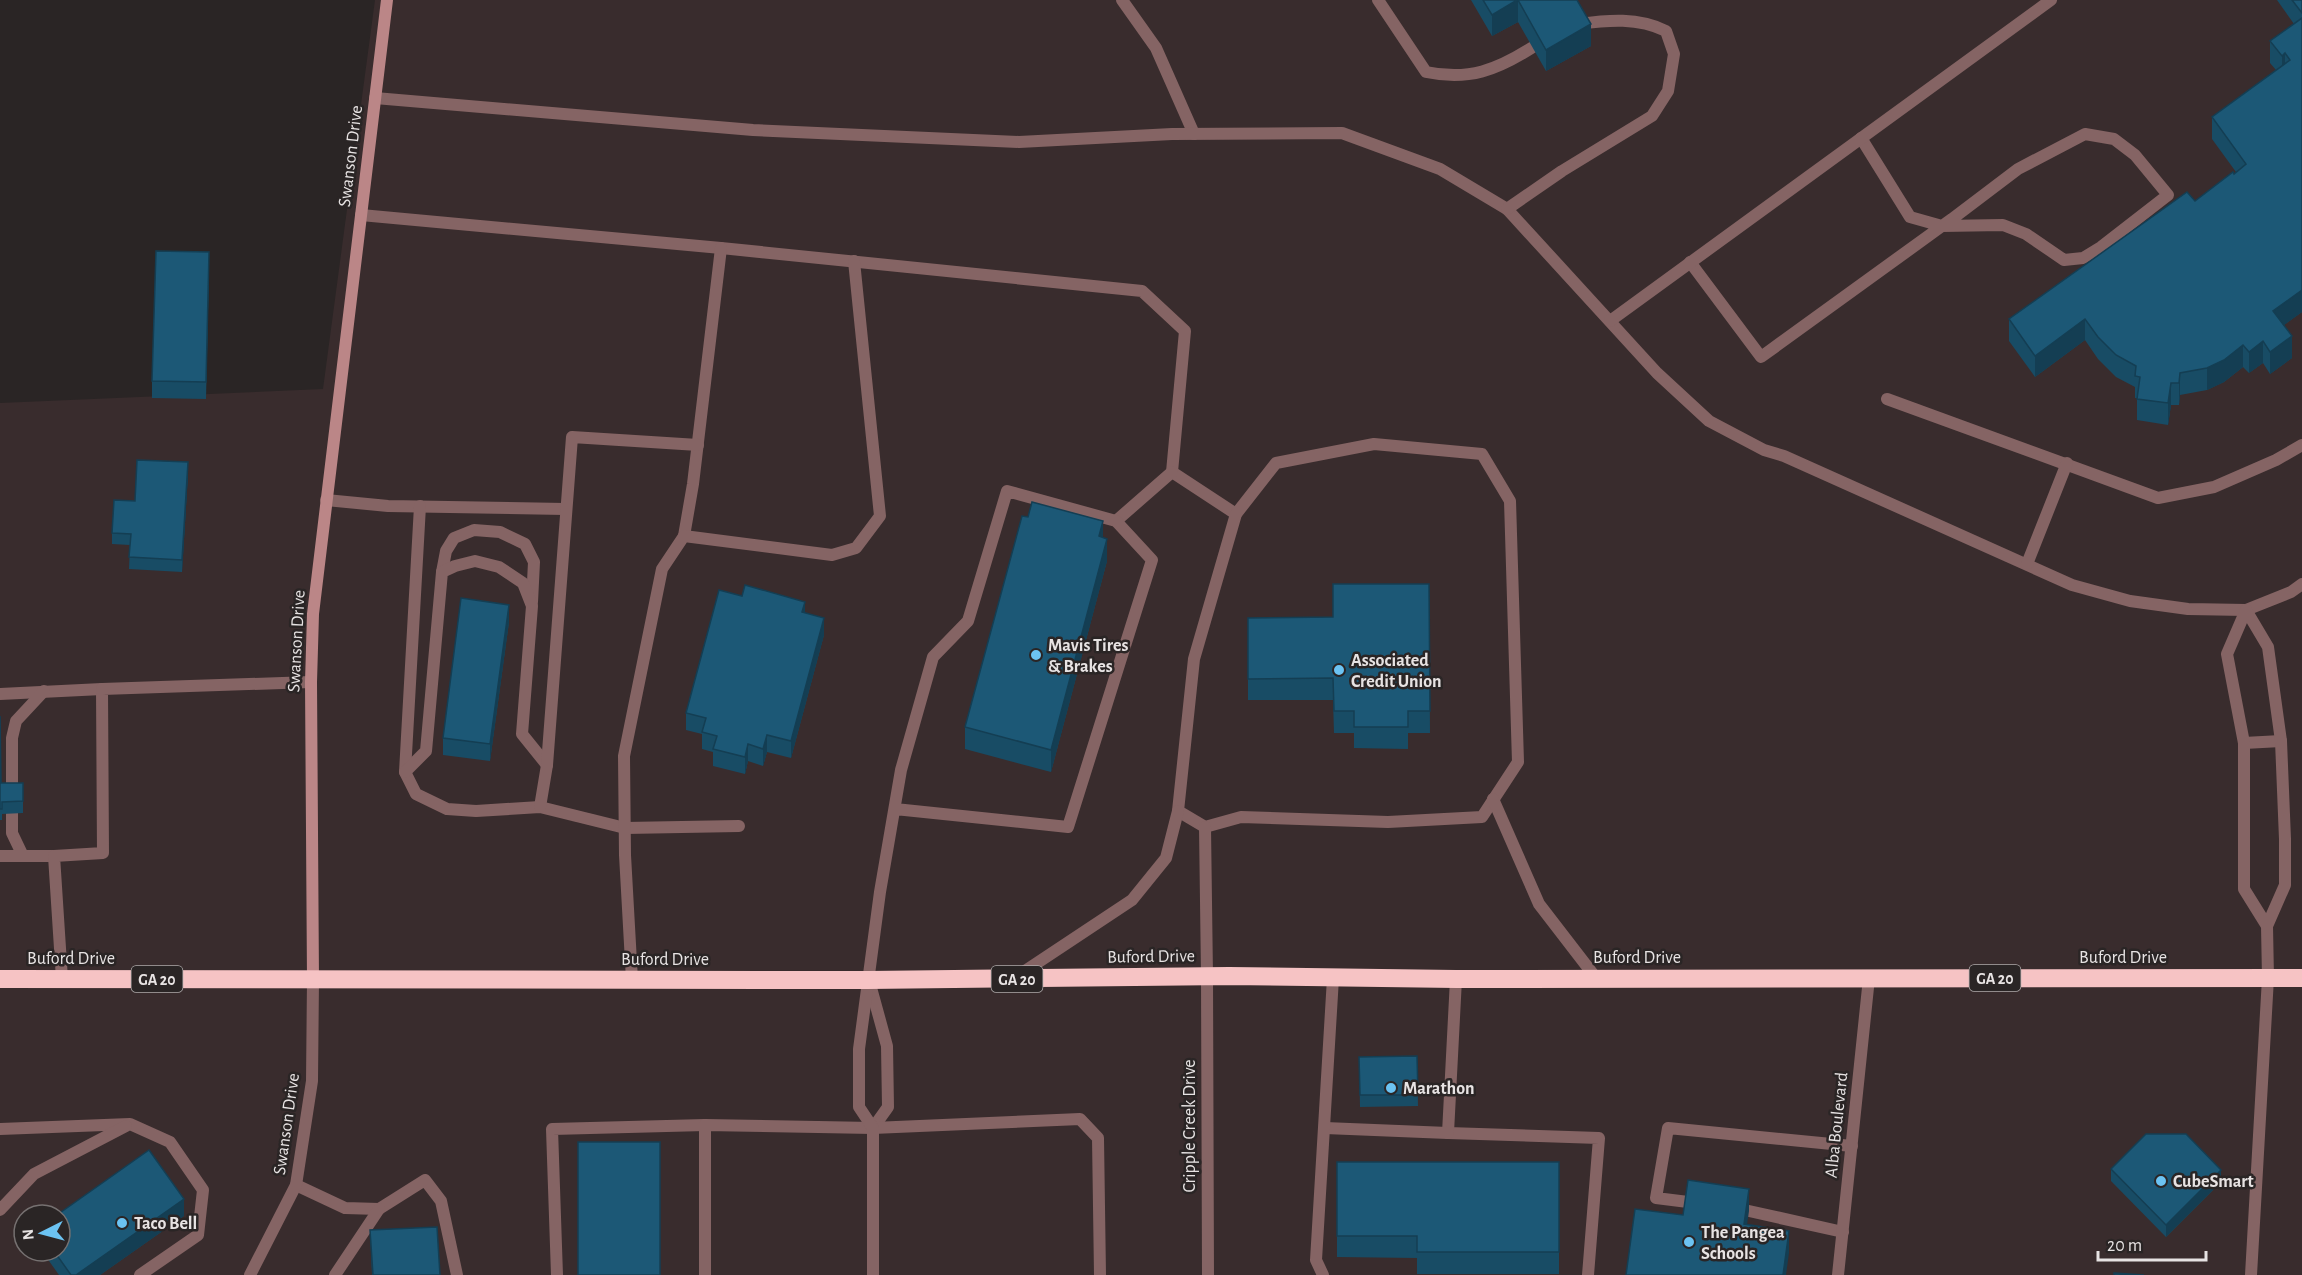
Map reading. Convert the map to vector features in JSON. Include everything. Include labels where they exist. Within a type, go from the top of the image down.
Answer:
[{"type":"highway","name":"Buford Drive","points":[[0,979],[868,980],[1207,976],[1456,979],[2302,978]]},
{"type":"street","name":"Swanson Drive","points":[[250,1275],[296,1185],[312,1081],[311,682],[314,603],[387,0]]},
{"type":"street","points":[[1122,0],[1156,48],[1194,135]]},
{"type":"street","points":[[1378,0],[1426,72],[1469,75],[1505,65],[1533,47]]},
{"type":"street","points":[[1610,321],[2051,0]]},
{"type":"street","points":[[1507,209],[1562,171],[1652,116],[1668,91],[1674,54],[1666,31],[1651,24],[1610,19],[1578,24]]},
{"type":"street","points":[[375,98],[753,130],[1019,142],[1194,135],[1342,134],[1440,169],[1507,209],[1657,373],[1709,421],[1764,450],[1784,456],[2072,585],[2130,601],[2188,609],[2246,610],[2291,592],[2302,584]]},
{"type":"street","points":[[1690,262],[1761,357],[1942,226],[2018,169],[2085,134],[2114,139],[2135,155],[2168,195],[2101,247],[2083,258],[2064,260],[2026,234],[2003,225],[1942,226],[1910,217],[1861,138]]},
{"type":"street","points":[[361,214],[1142,291],[1185,330],[1172,472],[1116,521]]},
{"type":"street","points":[[632,980],[624,756],[652,608],[662,569],[684,536],[698,445],[721,248]]},
{"type":"street","points":[[684,536],[832,555],[856,549],[880,516],[854,261]]},
{"type":"street","points":[[1887,399],[2158,498],[2214,487],[2276,460],[2302,445]]},
{"type":"street","points":[[540,807],[547,765],[572,437],[698,445]]},
{"type":"street","points":[[1013,979],[1132,900],[1166,858],[1178,811],[1194,659],[1236,514],[1276,463],[1374,444],[1482,454],[1510,501],[1518,762],[1482,817],[1388,822],[1240,817],[1205,827],[1178,811]]},
{"type":"street","points":[[2027,564],[2067,463]]},
{"type":"street","points":[[1172,472],[1236,514]]},
{"type":"street","points":[[873,1275],[873,1128],[860,1107],[859,1049],[880,892],[901,770],[933,657],[968,621],[1007,491],[1116,521],[1152,560],[1068,827],[895,809]]},
{"type":"street","points":[[326,500],[388,506],[565,509]]},
{"type":"street","points":[[420,506],[405,772],[416,794],[447,809],[476,811],[540,807],[625,828],[739,826]]},
{"type":"street","points":[[405,772],[426,751],[442,572],[446,551],[454,538],[474,530],[500,532],[525,544],[534,562],[522,734],[547,765]]},
{"type":"street","points":[[442,572],[474,561],[499,567],[523,583],[532,606]]},
{"type":"street","points":[[2246,610],[2268,647],[2281,741],[2285,885],[2267,927],[2268,978],[2251,1275]]},
{"type":"street","points":[[2246,610],[2227,654],[2244,743],[2244,889],[2267,927]]},
{"type":"street","points":[[0,694],[311,682]]},
{"type":"street","points":[[0,856],[103,853],[102,689]]},
{"type":"street","points":[[12,795],[12,738],[16,721],[44,691]]},
{"type":"street","points":[[2244,743],[2281,741]]},
{"type":"street","points":[[1493,799],[1539,904],[1596,978]]},
{"type":"street","points":[[12,813],[12,833],[23,856]]},
{"type":"street","name":"Cripple Creek Drive","points":[[1205,827],[1208,1275]]},
{"type":"street","points":[[54,856],[62,979]]},
{"type":"street","points":[[1323,1275],[1316,1260],[1333,978]]},
{"type":"street","name":"Alba Boulevard","points":[[1838,1275],[1869,978]]},
{"type":"street","points":[[1448,1133],[1456,979]]},
{"type":"street","points":[[868,980],[887,1046],[888,1107],[873,1128]]},
{"type":"street","points":[[557,1275],[552,1129],[705,1125],[873,1128],[1080,1119],[1098,1138],[1100,1275]]},
{"type":"street","points":[[0,1129],[130,1124],[170,1142],[203,1190],[198,1235],[140,1275]]},
{"type":"street","points":[[0,1210],[34,1174],[130,1124]]},
{"type":"street","points":[[705,1125],[705,1275]]},
{"type":"street","points":[[1325,1128],[1599,1138],[1588,1275]]},
{"type":"street","points":[[1688,1202],[1656,1198],[1668,1128],[1852,1146]]},
{"type":"street","points":[[335,1275],[379,1209],[426,1180],[441,1201],[457,1275]]},
{"type":"street","points":[[296,1185],[345,1208],[379,1209]]},
{"type":"street","points":[[1749,1211],[1843,1232]]},
{"type":"shaded area","points":[[375,0],[2302,0],[2302,1275],[0,1275],[0,403],[323,389]]},
{"type":"building","points":[[1483,0],[1517,0],[1492,15]]},
{"type":"building","points":[[1518,0],[1577,0],[1591,24],[1546,50]]},
{"type":"building","points":[[2292,0],[2302,0],[2302,13]]},
{"type":"building","points":[[2302,18],[2302,290],[2273,311],[2292,336],[2270,352],[2263,341],[2249,352],[2243,345],[2224,360],[2207,368],[2180,373],[2179,383],[2171,383],[2168,403],[2137,399],[2140,377],[2135,376],[2136,366],[2116,355],[2098,337],[2085,319],[2035,356],[2009,319],[2187,192],[2195,201],[2246,164],[2212,117],[2290,60],[2285,53],[2282,56],[2270,41]]},
{"type":"building","points":[[156,251],[209,252],[206,382],[152,381]]},
{"type":"building","points":[[137,460],[188,462],[182,560],[129,557],[131,534],[112,533],[114,500],[135,501]]},
{"type":"building","name":"Mavis Tires & Brakes","points":[[1032,502],[1103,521],[1099,536],[1107,539],[1051,750],[965,727],[1022,516],[1028,517]]},
{"type":"building","name":"Associated Credit Union","points":[[1333,584],[1429,584],[1430,711],[1408,711],[1408,727],[1354,727],[1354,711],[1334,711],[1333,678],[1248,679],[1248,618],[1333,617]]},
{"type":"building","points":[[745,585],[805,602],[802,612],[824,618],[791,741],[767,735],[763,749],[748,744],[745,757],[713,749],[717,736],[702,732],[706,718],[686,713],[719,590],[742,596]]},
{"type":"building","points":[[461,598],[509,605],[490,744],[443,738]]},
{"type":"building","points":[[0,716],[1,783],[23,783],[23,801],[2,802],[2,809],[0,809]]},
{"type":"building","points":[[1417,1056],[1418,1095],[1360,1095],[1359,1057]]},
{"type":"building","points":[[2146,1134],[2186,1134],[2221,1170],[2166,1225],[2111,1169]]},
{"type":"building","points":[[578,1142],[660,1142],[660,1275],[578,1275]]},
{"type":"building","name":"Taco Bell","points":[[149,1150],[184,1199],[76,1275],[71,1275],[62,1263],[72,1263],[72,1204]]},
{"type":"building","points":[[1337,1162],[1559,1162],[1559,1252],[1417,1252],[1417,1236],[1337,1236]]},
{"type":"building","name":"The Pangea Schools","points":[[1688,1180],[1749,1189],[1744,1224],[1789,1231],[1783,1275],[1626,1275],[1635,1209],[1683,1215]]},
{"type":"building","points":[[437,1227],[440,1275],[373,1275],[370,1230]]},
{"type":"building","points":[[2114,1273],[2144,1275],[2114,1275]]},
{"type":"place","name":"Mavis Tires & Brakes","points":[[1036,655]]},
{"type":"place","name":"Associated Credit Union","points":[[1339,670]]},
{"type":"place","name":"Marathon","points":[[1391,1088]]},
{"type":"place","name":"CubeSmart","points":[[2161,1181]]},
{"type":"place","name":"Taco Bell","points":[[122,1223]]},
{"type":"place","name":"The Pangea Schools","points":[[1689,1242]]}]
